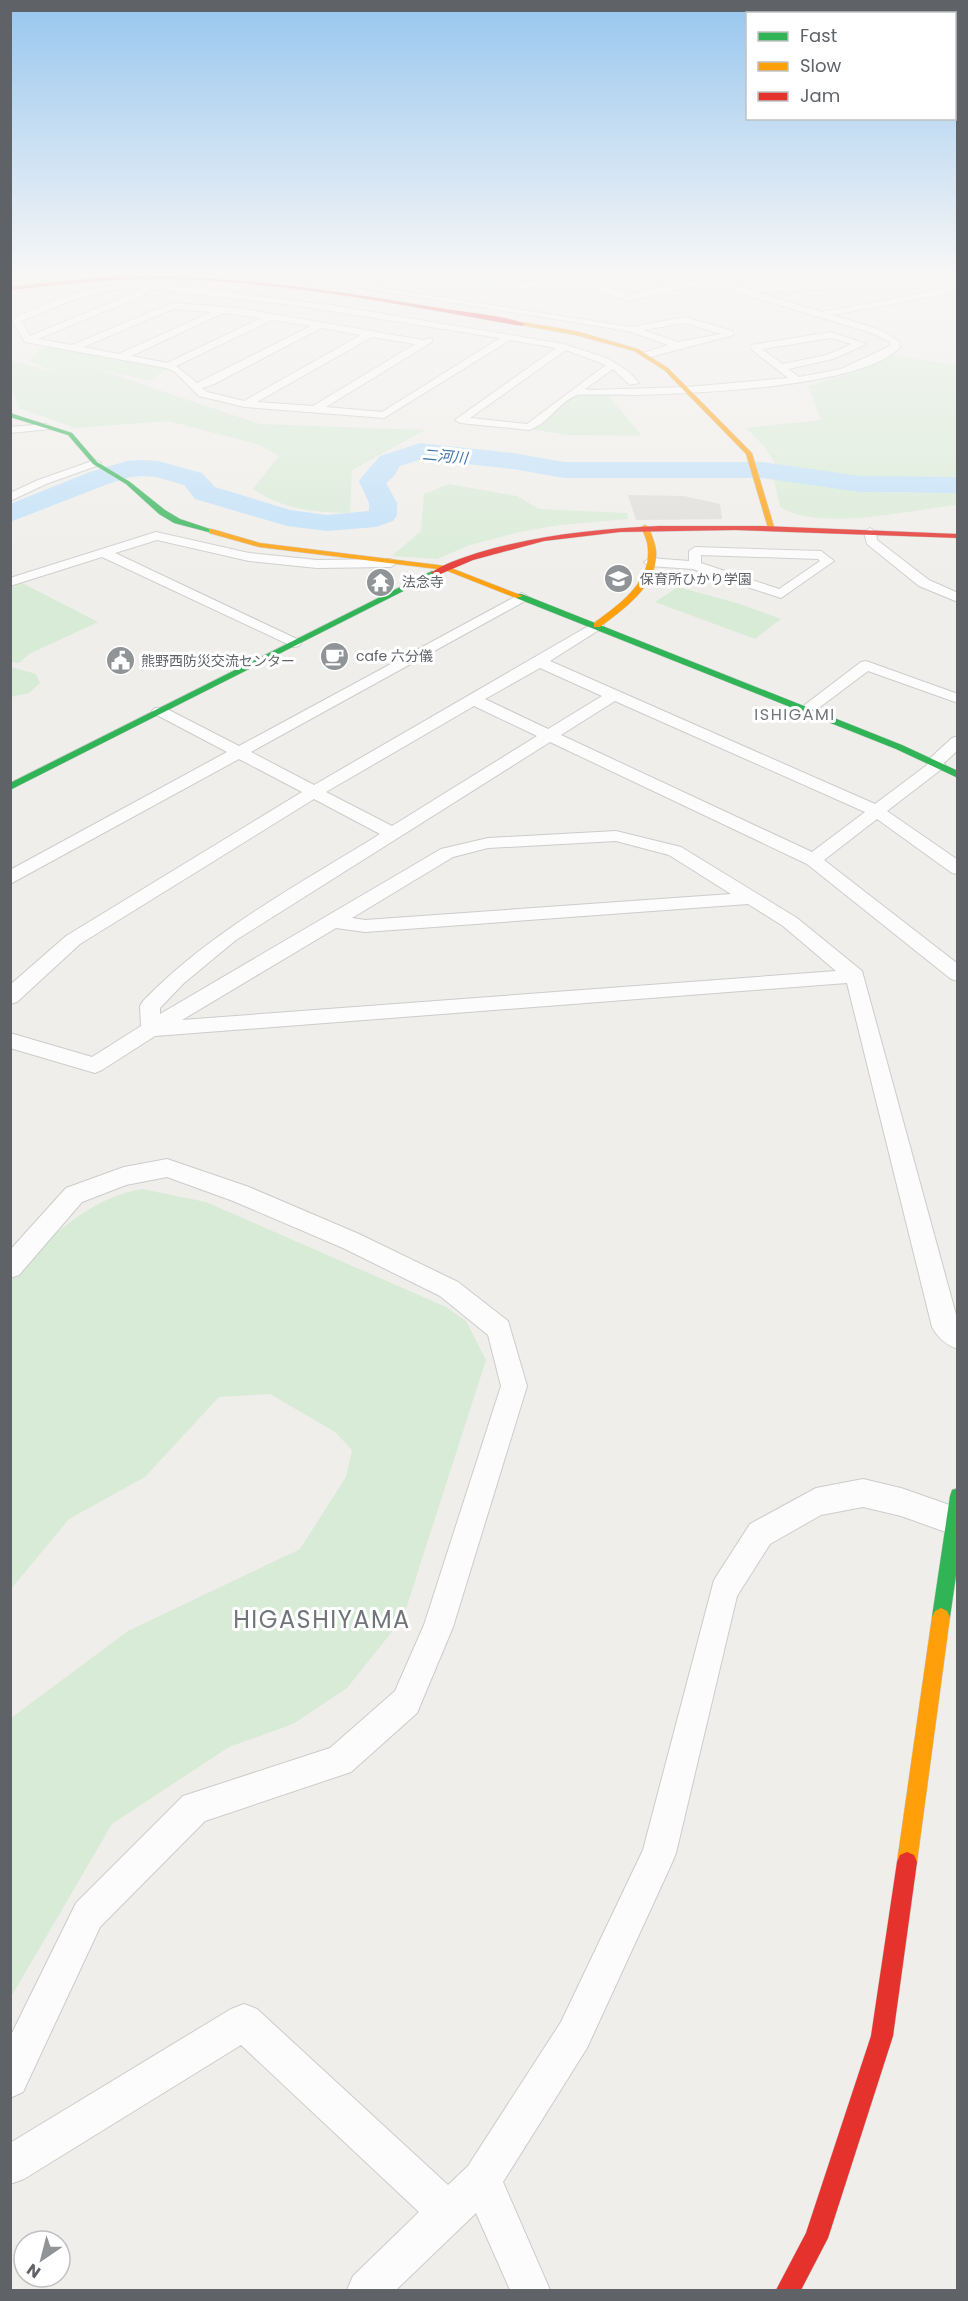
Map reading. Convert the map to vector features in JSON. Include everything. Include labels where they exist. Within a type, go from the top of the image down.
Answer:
[{"type":"street","points":[[189,379],[203,394],[245,404],[384,416],[441,379]]},
{"type":"street","points":[[197,386],[215,379]]},
{"type":"street","points":[[245,404],[289,379]]},
{"type":"street","points":[[312,411],[364,379]]},
{"type":"street","points":[[518,379],[460,420],[529,427],[591,379]]},
{"type":"street","points":[[630,379],[634,383]]},
{"type":"street","points":[[676,379],[738,441],[752,462],[772,528]]},
{"type":"street","points":[[575,391],[590,393],[687,390],[800,379]]},
{"type":"street","points":[[10,415],[70,434],[99,466],[128,483],[162,512],[177,521],[267,547],[446,568],[597,625],[807,710],[957,775]]},
{"type":"street","points":[[10,430],[46,427]]},
{"type":"street","points":[[10,498],[42,482],[99,466]]},
{"type":"street","points":[[10,997],[73,940],[314,792],[539,662],[626,604],[639,590],[650,562],[652,550],[645,527]]},
{"type":"street","points":[[10,788],[446,568],[477,555],[521,543],[584,532],[645,527],[772,528],[957,536]]},
{"type":"street","points":[[870,532],[871,541],[895,561],[924,583],[957,598]]},
{"type":"street","points":[[10,582],[156,536],[249,557],[318,564],[391,563]]},
{"type":"street","points":[[650,562],[695,565],[781,594],[828,561],[821,555],[695,551],[695,565]]},
{"type":"street","points":[[102,552],[294,644]]},
{"type":"street","points":[[10,878],[522,597]]},
{"type":"street","points":[[539,662],[876,811],[957,869]]},
{"type":"street","points":[[807,710],[866,665],[957,699]]},
{"type":"street","points":[[151,1029],[150,1006],[177,978],[229,936],[614,695]]},
{"type":"street","points":[[474,700],[813,860],[957,974]]},
{"type":"street","points":[[160,711],[392,833]]},
{"type":"street","points":[[813,860],[936,764],[957,741]]},
{"type":"street","points":[[10,1040],[95,1065],[151,1029],[447,853],[488,843],[616,836],[675,851],[790,922],[855,976],[945,1327],[957,1338]]},
{"type":"street","points":[[333,921],[365,926],[752,898]]},
{"type":"street","points":[[151,1029],[855,976]]},
{"type":"street","points":[[10,1268],[74,1195],[124,1176],[167,1168],[241,1194],[351,1241],[449,1289],[499,1329],[514,1386],[438,1627],[406,1702],[340,1761],[195,1808],[88,1916],[10,2079]]},
{"type":"street","points":[[367,2290],[482,2180],[574,2035],[659,1853],[724,1590],[760,1534],[816,1502],[863,1493],[901,1502],[956,1508],[882,2036],[816,2238],[788,2290]]},
{"type":"street","points":[[10,2164],[244,2022],[448,2212]]},
{"type":"street","points":[[482,2180],[530,2290]]},
{"type":"shaded area","points":[[628,495],[684,496],[720,504],[722,519],[636,520]]},
{"type":"green space","points":[[11,379],[128,379],[260,424],[425,430],[352,470],[350,513],[324,512],[288,506],[253,489],[279,456],[257,444],[168,421],[76,428],[19,408],[11,390]]},
{"type":"green space","points":[[830,379],[957,379],[957,476],[888,479],[843,475],[775,464],[765,447],[746,428],[821,420],[808,386]]},
{"type":"green space","points":[[576,392],[607,394],[642,436],[569,435],[530,429]]},
{"type":"green space","points":[[778,475],[845,489],[889,493],[957,488],[957,505],[866,517],[818,518],[797,514],[780,507],[773,476]]},
{"type":"green space","points":[[449,484],[517,496],[539,509],[627,513],[628,519],[560,525],[519,532],[470,545],[437,559],[392,556],[421,531],[424,494]]},
{"type":"green space","points":[[22,583],[98,622],[29,654],[19,663],[11,662],[11,588]]},
{"type":"green space","points":[[678,587],[740,604],[781,619],[755,639],[655,602]]},
{"type":"green space","points":[[11,667],[36,674],[40,683],[29,693],[11,697]]},
{"type":"green space","points":[[142,1189],[206,1202],[446,1307],[466,1321],[486,1360],[403,1618],[347,1688],[293,1724],[229,1747],[112,1824],[11,1997],[11,1718],[128,1631],[300,1549],[346,1477],[352,1450],[335,1432],[270,1394],[219,1397],[145,1477],[69,1519],[11,1589],[11,1275],[70,1222],[104,1201]]},
{"type":"waterway","name":"二河川","points":[[10,514],[99,478],[127,469],[143,468],[158,469],[193,479],[205,493],[287,518],[327,523],[376,519],[383,515],[383,503],[372,481],[385,470],[389,461],[420,451],[513,461],[564,470],[762,470],[860,484],[958,485]]},
{"type":"traffic: fast","points":[[10,415],[70,434],[95,463],[128,483],[162,512],[177,521],[212,531]]},
{"type":"traffic: fast","points":[[10,787],[435,573]]},
{"type":"traffic: fast","points":[[519,596],[899,747],[958,775]]},
{"type":"traffic: fast","points":[[941,1617],[958,1496]]},
{"type":"traffic: slow","points":[[676,379],[749,453],[772,528]]},
{"type":"traffic: slow","points":[[597,625],[625,603],[648,574],[652,550],[645,527]]},
{"type":"traffic: slow","points":[[212,531],[259,545],[446,568],[519,596]]},
{"type":"traffic: slow","points":[[907,1862],[941,1617]]},
{"type":"traffic: jam","points":[[435,573],[470,558],[506,547],[582,533],[620,530],[735,528],[958,536]]},
{"type":"traffic: jam","points":[[788,2290],[816,2238],[882,2036],[907,1862]]},
{"type":"place","name":"保育所ひかり学園","points":[[619,579]]},
{"type":"place","name":"法念寺","points":[[381,582]]},
{"type":"place","name":"cafe 六分儀","points":[[335,656]]},
{"type":"place","name":"熊野西防災交流センター","points":[[120,661]]},
{"type":"district","name":"ISHIGAMI","points":[[795,714]]},
{"type":"district","name":"HIGASHIYAMA","points":[[322,1619]]}]
